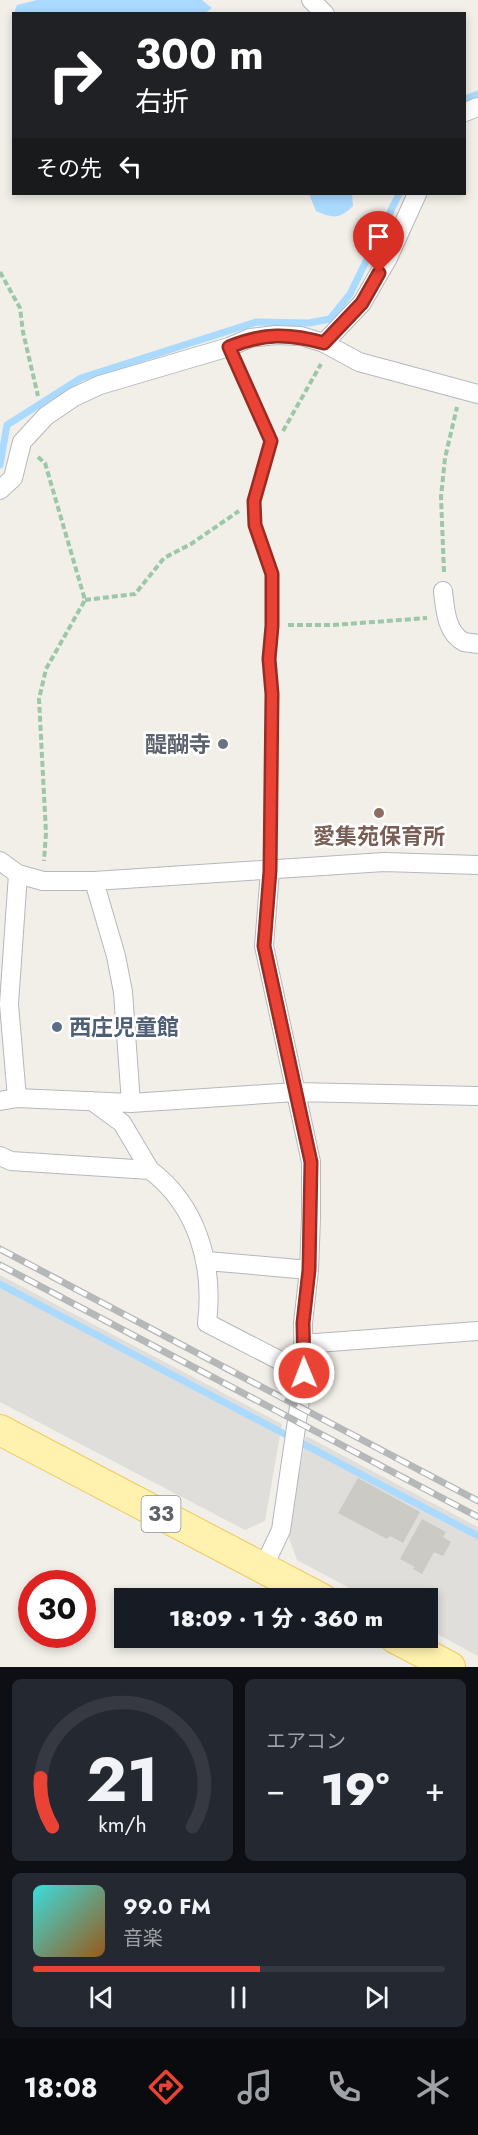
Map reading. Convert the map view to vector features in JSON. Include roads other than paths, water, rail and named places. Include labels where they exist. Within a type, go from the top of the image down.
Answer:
[{"type":"main road","name":"33","points":[[0,1430],[301,1588]]},
{"type":"main road","points":[[414,1648],[450,1667]]},
{"type":"street","points":[[311,0],[324,12]]},
{"type":"street","points":[[328,345],[362,303],[388,258],[417,195]]},
{"type":"street","points":[[0,489],[13,478],[22,442],[46,416],[74,397],[100,385],[229,347],[250,338],[276,335],[301,336],[328,345],[358,362],[470,392]]},
{"type":"street","points":[[443,591],[446,617],[452,631],[464,642],[478,644]]},
{"type":"street","points":[[0,861],[18,874],[43,881],[94,881],[384,862],[478,865]]},
{"type":"street","points":[[263,1568],[282,1530],[304,1373],[303,1323],[309,1270],[311,1162],[264,946],[270,871]]},
{"type":"street","points":[[18,874],[9,1004],[9,1099],[131,1102],[295,1092],[478,1096]]},
{"type":"street","points":[[94,881],[116,956],[123,992],[131,1102]]},
{"type":"street","points":[[92,1101],[122,1123],[150,1170],[165,1181],[188,1210],[207,1261],[209,1305],[207,1323],[304,1373]]},
{"type":"street","points":[[0,1156],[11,1161],[150,1170]]},
{"type":"street","points":[[207,1261],[309,1270]]},
{"type":"street","points":[[303,1344],[478,1331]]},
{"type":"lane","points":[[229,347],[271,441],[254,501],[255,525],[272,574],[272,626],[269,659],[272,694],[270,871]]},
{"type":"water","points":[[37,0],[202,0],[212,8],[207,12],[14,12],[17,5]]},
{"type":"water","points":[[309,195],[352,195],[353,206],[340,216],[316,211]]},
{"type":"waterway","points":[[466,99],[478,94]]},
{"type":"waterway","points":[[0,465],[7,425],[81,378],[256,322],[309,323],[330,319],[350,294],[399,195]]},
{"type":"waterway","points":[[0,1284],[478,1536]]},
{"type":"railway","points":[[0,1249],[478,1501]]},
{"type":"railway","points":[[0,1265],[478,1517]]},
{"type":"place","name":"醍醐寺","points":[[223,744]]},
{"type":"place","name":"愛集苑保育所","points":[[379,813]]},
{"type":"place","name":"西庄児童館","points":[[57,1027]]}]
